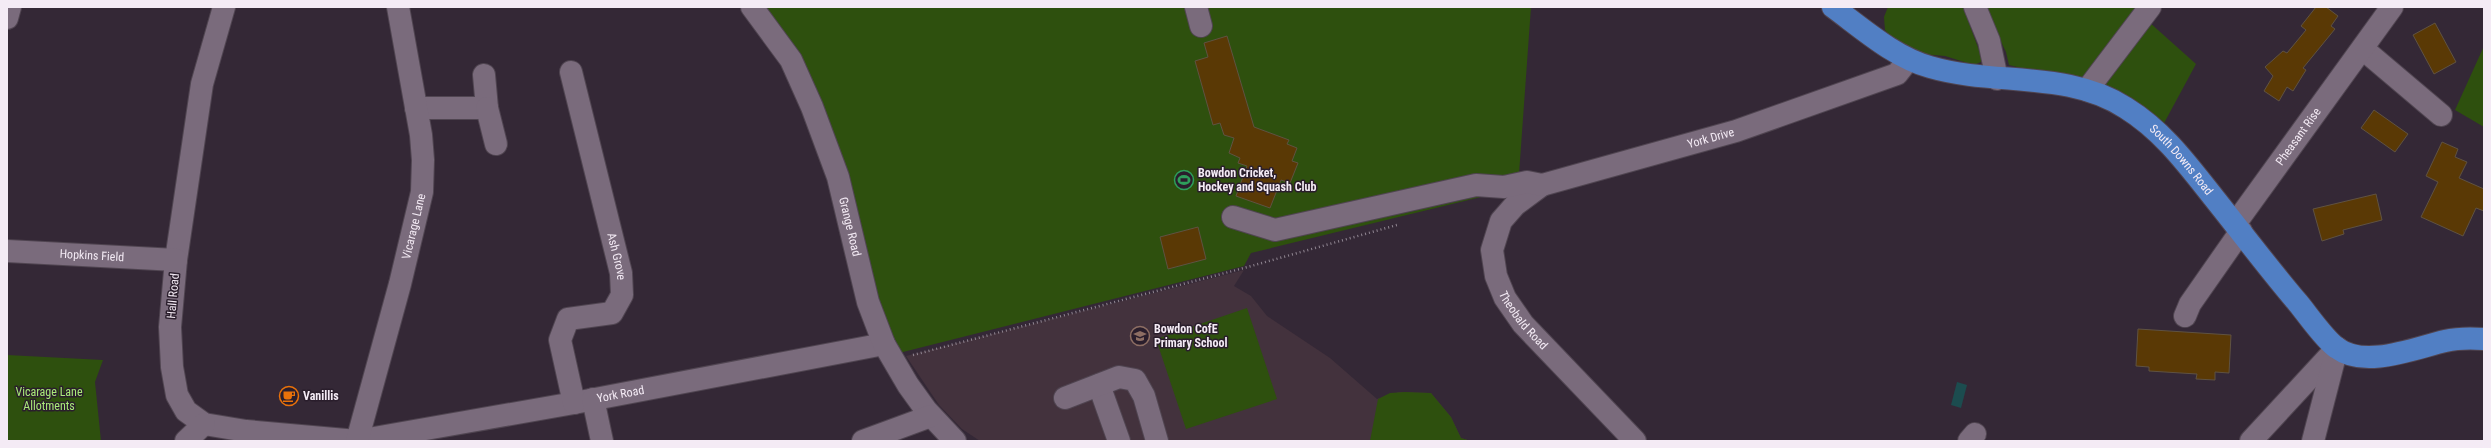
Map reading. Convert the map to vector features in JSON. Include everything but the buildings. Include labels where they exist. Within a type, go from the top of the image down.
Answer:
[{"type":"main road","name":"South Downs Road","points":[[1833,7],[1908,60],[1931,68],[1997,79],[2044,81],[2087,90],[2124,106],[2149,123],[2183,159],[2337,348]]},
{"type":"main road","points":[[2337,348],[2365,357],[2398,353],[2446,340],[2484,339]]},
{"type":"street","points":[[7,18],[10,7]]},
{"type":"street","name":"Hall Road","points":[[224,7],[202,84],[176,260],[170,327],[174,386],[180,404],[186,412],[204,424],[246,432],[357,441]]},
{"type":"street","name":"Vicarage Lane","points":[[357,441],[400,284],[422,192],[423,160],[416,108],[398,7]]},
{"type":"street","name":"Grange Road","points":[[752,7],[791,60],[812,107],[838,177],[868,302],[889,352],[908,386],[931,416],[955,441]]},
{"type":"street","points":[[1975,7],[1989,41],[1997,79]]},
{"type":"street","points":[[2087,90],[2150,7]]},
{"type":"street","name":"Pheasant Rise","points":[[2185,316],[2190,304],[2238,228],[2392,7]]},
{"type":"street","points":[[2362,50],[2441,115]]},
{"type":"street","name":"York Drive","points":[[1233,217],[1275,230],[1476,185],[1504,187],[1527,182],[1542,185],[1736,131],[1897,74],[1908,60]]},
{"type":"street","name":"Ash Grove","points":[[571,72],[621,273],[622,295],[612,312],[568,319],[560,340],[584,401]]},
{"type":"street","points":[[484,74],[486,108],[496,144]]},
{"type":"street","points":[[416,108],[486,108]]},
{"type":"street","name":"Theobald Road","points":[[1542,185],[1515,205],[1501,221],[1492,250],[1496,276],[1504,298],[1523,324],[1635,441]]},
{"type":"street","name":"Hopkins Field","points":[[7,251],[176,260]]},
{"type":"street","points":[[2251,441],[2337,348]]},
{"type":"street","points":[[2313,441],[2337,348]]},
{"type":"street","name":"York Road","points":[[357,441],[584,401],[889,352]]},
{"type":"street","points":[[1065,398],[1119,377],[1136,380],[1144,396],[1157,441]]},
{"type":"street","points":[[1099,384],[1119,441]]},
{"type":"street","points":[[584,401],[602,441]]},
{"type":"street","points":[[863,441],[931,416]]},
{"type":"street","points":[[186,441],[204,424]]},
{"type":"path","points":[[889,352],[1236,270],[1401,223]]},
{"type":"shaded area","name":"Bowdon CofE Primary School","points":[[1244,270],[1234,286],[1251,296],[1267,316],[1330,358],[1377,399],[1399,392],[1431,393],[1451,417],[1461,438],[1471,441],[980,441],[962,429],[939,405],[906,356]]},
{"type":"shaded area","points":[[1957,382],[1967,385],[1961,408],[1951,405]]},
{"type":"green space","name":"Bowdon Cricket, Hockey and Squash Club","points":[[765,7],[1531,7],[1518,188],[1251,253],[1244,266],[899,353],[881,308],[850,189],[826,113],[810,77],[790,41]]},
{"type":"green space","points":[[1888,7],[1963,7],[1983,61],[1974,65],[1945,56],[1922,54],[1898,45],[1885,30],[1884,17]]},
{"type":"green space","points":[[1984,7],[2136,7],[2081,82],[2009,65],[2006,52]]},
{"type":"green space","points":[[2149,22],[2196,64],[2163,125],[2100,85]]},
{"type":"green space","points":[[2484,46],[2484,127],[2455,110]]},
{"type":"green space","points":[[1247,308],[1277,399],[1186,429],[1156,339]]},
{"type":"green space","name":"Vicarage Lane Allotments","points":[[7,355],[103,360],[95,382],[101,441],[7,441]]},
{"type":"green space","points":[[1390,393],[1431,393],[1451,417],[1461,438],[1471,441],[1370,441],[1378,399]]},
{"type":"place","name":"Bowdon Cricket, Hockey and Squash Club","points":[[1184,180]]},
{"type":"place","name":"Bowdon CofE Primary School","points":[[1140,336]]},
{"type":"place","name":"Vanillis","points":[[289,396]]}]
